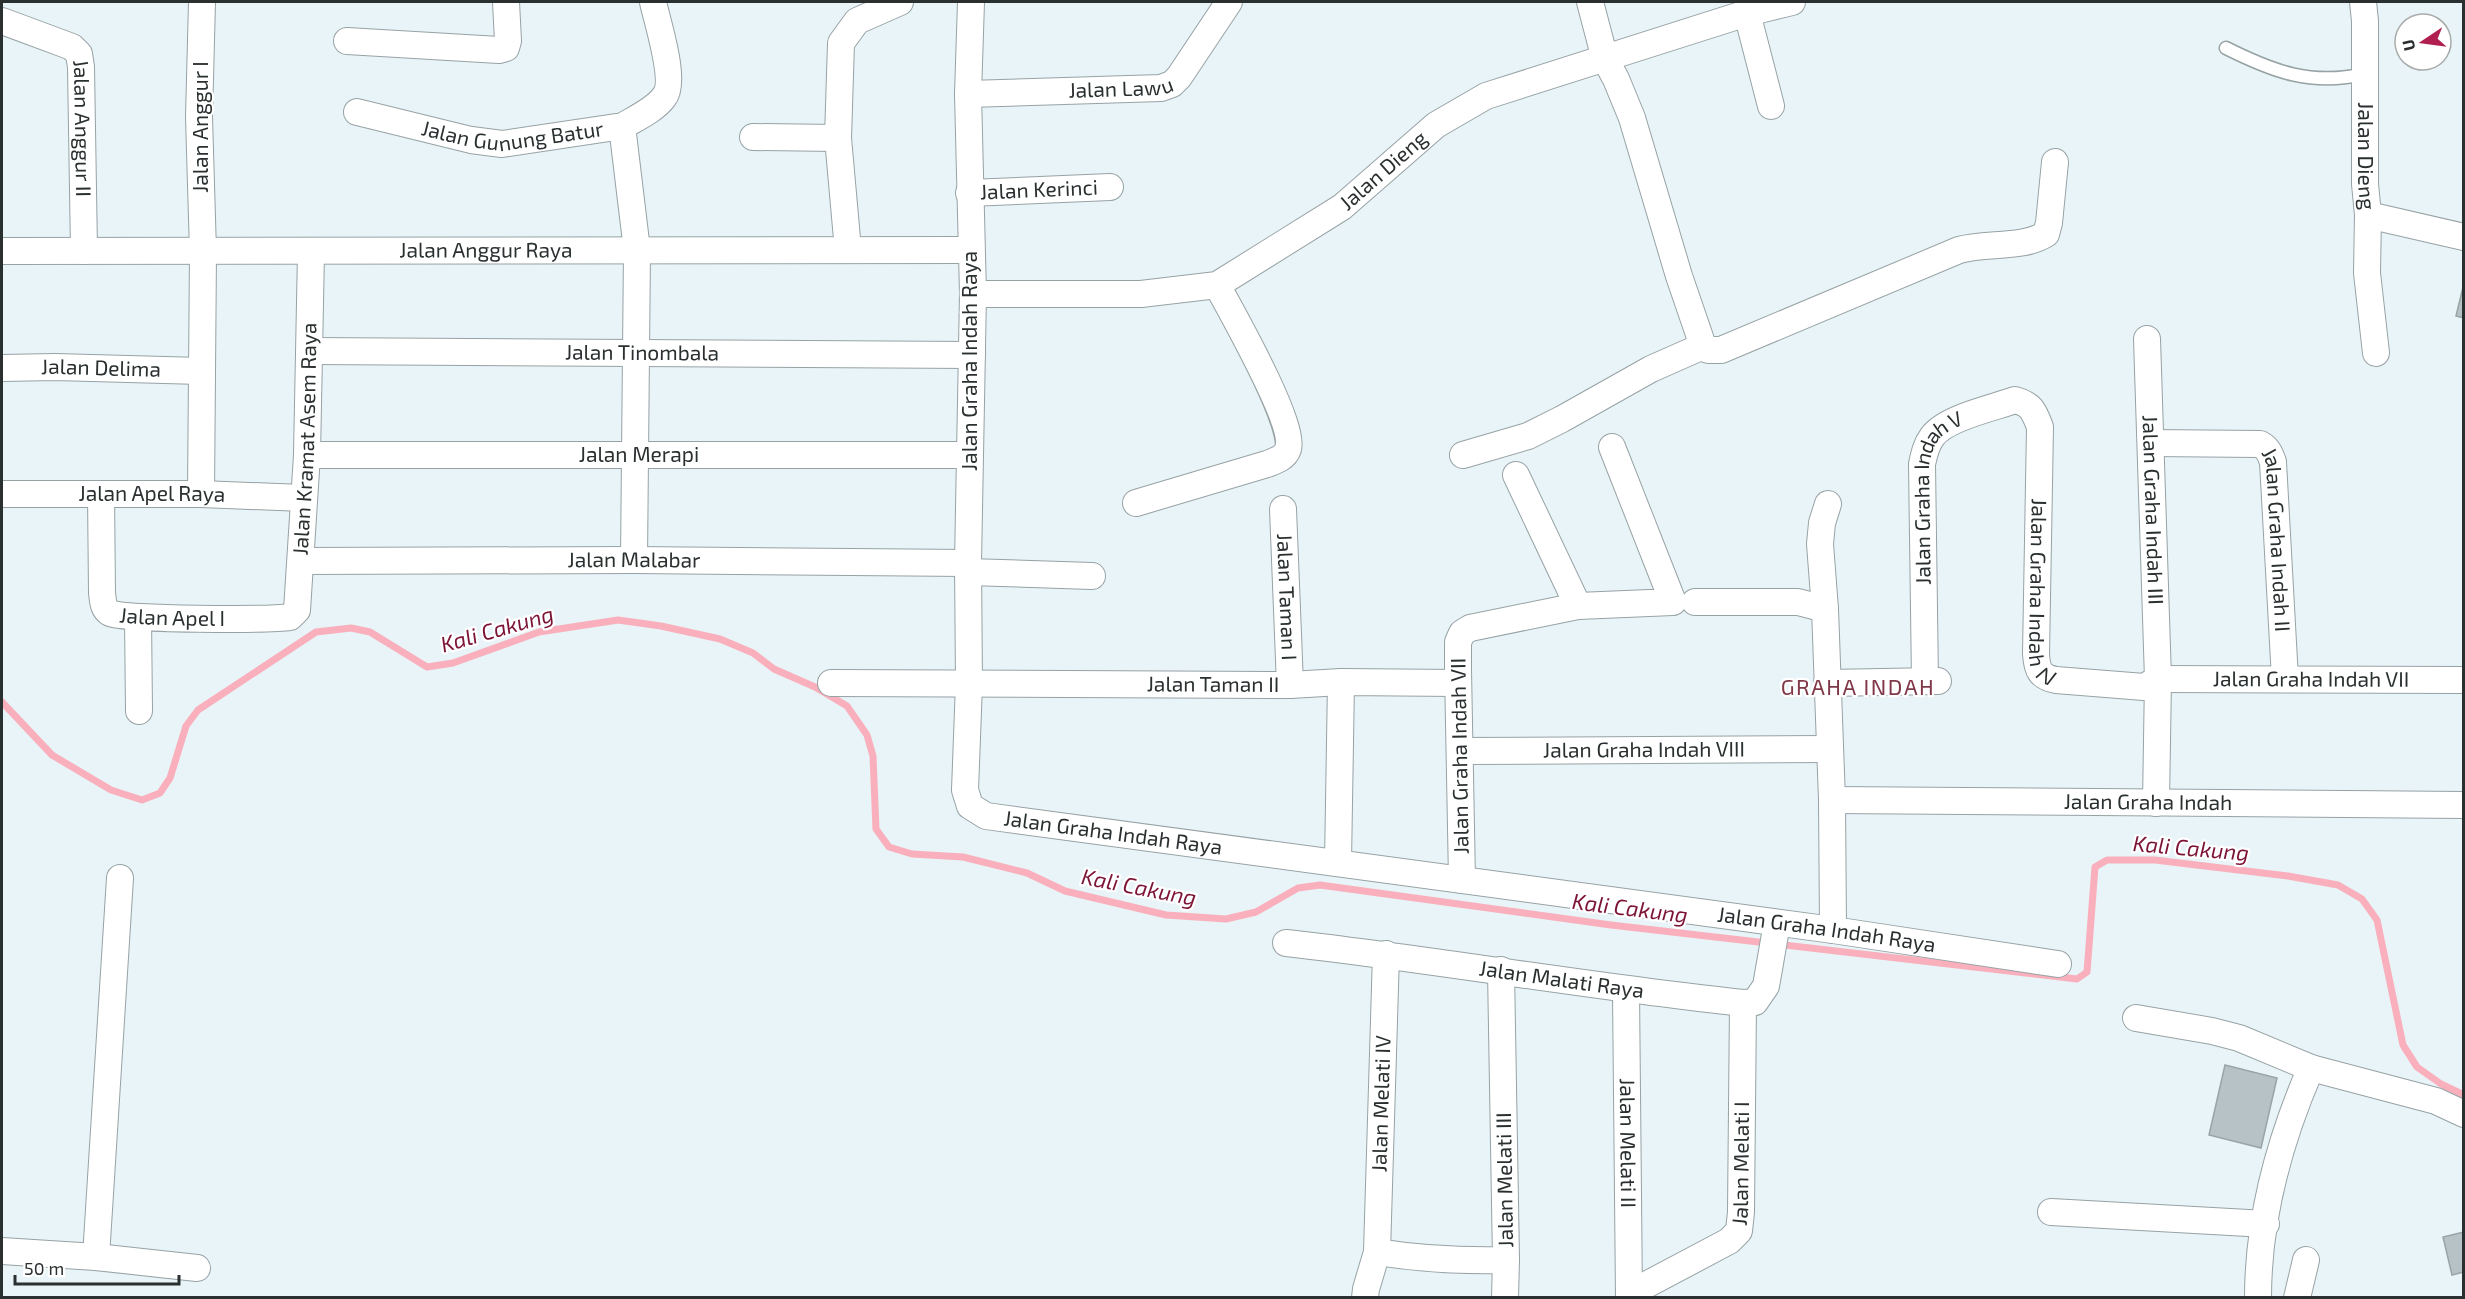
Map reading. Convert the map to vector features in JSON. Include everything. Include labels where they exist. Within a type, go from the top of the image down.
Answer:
[{"type":"street","name":"Jalan Anggur I","points":[[201,494],[203,252],[199,117],[202,2]]},
{"type":"street","points":[[347,41],[499,50],[506,48],[508,41],[506,2]]},
{"type":"street","points":[[618,129],[657,104],[666,96],[669,86],[664,40],[653,2]]},
{"type":"street","points":[[848,250],[838,138],[841,43],[857,21],[900,2]]},
{"type":"street","name":"Jalan Graha Indah Raya","points":[[971,2],[968,94],[973,294],[969,455],[969,684],[965,790],[970,806],[986,816],[1462,880],[1776,932],[1833,930],[2058,964]]},
{"type":"street","name":"Jalan Lawu","points":[[968,94],[1161,88],[1172,84],[1179,77],[1229,2]]},
{"type":"street","points":[[1590,2],[1605,59],[1632,118],[1679,276],[1703,346],[1714,351],[1959,250],[1973,246],[2036,241],[2046,234],[2049,223],[2055,162]]},
{"type":"street","name":"Jalan Dieng","points":[[973,294],[1141,294],[1217,285],[1342,207],[1436,125],[1486,96],[1747,13],[1792,2]]},
{"type":"street","name":"Jalan Dieng","points":[[2363,2],[2365,184],[2368,215],[2463,237]]},
{"type":"street","points":[[1747,13],[1771,106]]},
{"type":"street","name":"Jalan Anggur II","points":[[2,21],[72,47],[79,54],[84,251]]},
{"type":"street","name":"Jalan Gunung Batur","points":[[357,112],[471,140],[502,144],[616,127],[623,134],[637,250],[638,352],[634,560]]},
{"type":"street","points":[[753,137],[838,138]]},
{"type":"street","name":"Jalan Kerinci","points":[[969,193],[1110,187]]},
{"type":"street","points":[[2368,215],[2367,273],[2376,353]]},
{"type":"street","name":"Jalan Anggur Raya","points":[[2,251],[971,250]]},
{"type":"street","name":"Jalan Kramat Asem Raya","points":[[285,618],[290,617],[297,609],[301,561],[307,455],[310,252]]},
{"type":"street","points":[[1136,503],[1267,464],[1281,458],[1288,450],[1289,439],[1266,377],[1217,285]]},
{"type":"street","name":"Jalan Graha Indah III","points":[[2147,339],[2158,680],[2156,803]]},
{"type":"street","points":[[1463,455],[1528,436],[1651,369],[1703,346]]},
{"type":"street","name":"Jalan Tinombala","points":[[310,351],[972,355]]},
{"type":"street","name":"Jalan Delima","points":[[2,368],[201,370]]},
{"type":"street","name":"Jalan Graha Indah V","points":[[1827,683],[1932,681],[1922,464],[1927,447],[1932,437],[1945,425],[2015,400],[2032,407],[2040,427]]},
{"type":"street","name":"Jalan Graha Indah IV","points":[[2040,427],[2036,654],[2038,672],[2045,678],[2056,680],[2144,687],[2158,680]]},
{"type":"street","name":"Jalan Graha Indah II","points":[[2151,443],[2260,444],[2270,453],[2273,462],[2286,679]]},
{"type":"street","points":[[1612,447],[1684,602]]},
{"type":"street","name":"Jalan Merapi","points":[[307,455],[969,455]]},
{"type":"street","points":[[1516,475],[1578,606]]},
{"type":"street","name":"Jalan Apel I","points":[[101,494],[102,593],[104,607],[111,614],[138,617],[285,618]]},
{"type":"street","name":"Jalan Apel Raya","points":[[2,495],[201,494],[303,498]]},
{"type":"street","points":[[1828,504],[1822,523],[1820,544],[1825,609],[1832,800],[1833,930]]},
{"type":"street","name":"Jalan Taman I","points":[[1283,509],[1290,685]]},
{"type":"street","name":"Jalan Malabar","points":[[301,561],[634,560],[968,568],[1092,576]]},
{"type":"street","name":"Jalan Graha Indah VII","points":[[1462,880],[1458,642],[1462,633],[1470,628],[1578,606],[1684,602],[1798,602],[1825,609]]},
{"type":"street","points":[[138,617],[139,711]]},
{"type":"street","name":"Jalan Graha Indah VII","points":[[2158,680],[2463,680]]},
{"type":"street","points":[[1338,863],[1341,682]]},
{"type":"street","name":"Jalan Taman II","points":[[831,683],[1290,685],[1341,682],[1458,683]]},
{"type":"street","name":"Jalan Graha Indah VIII","points":[[1460,751],[1830,749]]},
{"type":"street","name":"Jalan Graha Indah","points":[[1832,800],[2463,805]]},
{"type":"street","points":[[96,1257],[120,878]]},
{"type":"street","points":[[1743,1003],[1755,1002],[1766,986],[1776,932]]},
{"type":"street","name":"Jalan Malati Raya","points":[[1286,943],[1502,970],[1626,991],[1743,1003]]},
{"type":"street","name":"Jalan Melati IV","points":[[1365,1298],[1377,1252],[1386,954]]},
{"type":"street","name":"Jalan Melati III","points":[[1377,1252],[1421,1259],[1467,1262],[1506,1260],[1502,970]]},
{"type":"street","name":"Jalan Melati II","points":[[1626,991],[1629,1296]]},
{"type":"street","name":"Jalan Melati I","points":[[1629,1296],[1729,1241],[1739,1231],[1743,1003]]},
{"type":"street","points":[[2136,1018],[2239,1038],[2311,1068],[2436,1101],[2463,1114]]},
{"type":"street","points":[[2258,1298],[2258,1278],[2277,1162],[2287,1126],[2311,1068]]},
{"type":"street","points":[[2051,1212],[2266,1224]]},
{"type":"street","points":[[2,1251],[96,1257],[197,1268]]},
{"type":"street","points":[[1505,1298],[1506,1260]]},
{"type":"street","points":[[2297,1298],[2306,1260]]},
{"type":"lane","points":[[2226,48],[2262,66],[2297,76],[2331,80],[2365,74]]},
{"type":"building","points":[[2464,283],[2464,318],[2456,316]]},
{"type":"building","points":[[2225,1065],[2277,1078],[2261,1148],[2209,1135]]},
{"type":"building","points":[[2464,1232],[2464,1272],[2452,1275],[2443,1237]]},
{"type":"waterway","name":"Kali Cakung","points":[[2,702],[52,755],[111,790],[142,800],[160,793],[170,778],[186,726],[198,710],[316,632],[351,628],[370,632],[427,667],[453,663],[539,632],[618,620],[661,626],[720,639],[753,653],[774,669],[815,687],[847,706],[867,735],[873,756],[876,829],[889,847],[912,854],[963,857],[1027,873],[1065,891],[1166,915],[1226,919],[1256,912],[1298,888],[1320,885],[1611,925],[2077,979],[2087,972],[2095,867],[2107,860],[2155,860],[2288,876],[2338,885],[2362,899],[2377,920],[2403,1045],[2417,1067],[2441,1084],[2464,1095]]},
{"type":"district","name":"GRAHA INDAH","points":[[1858,687]]}]
